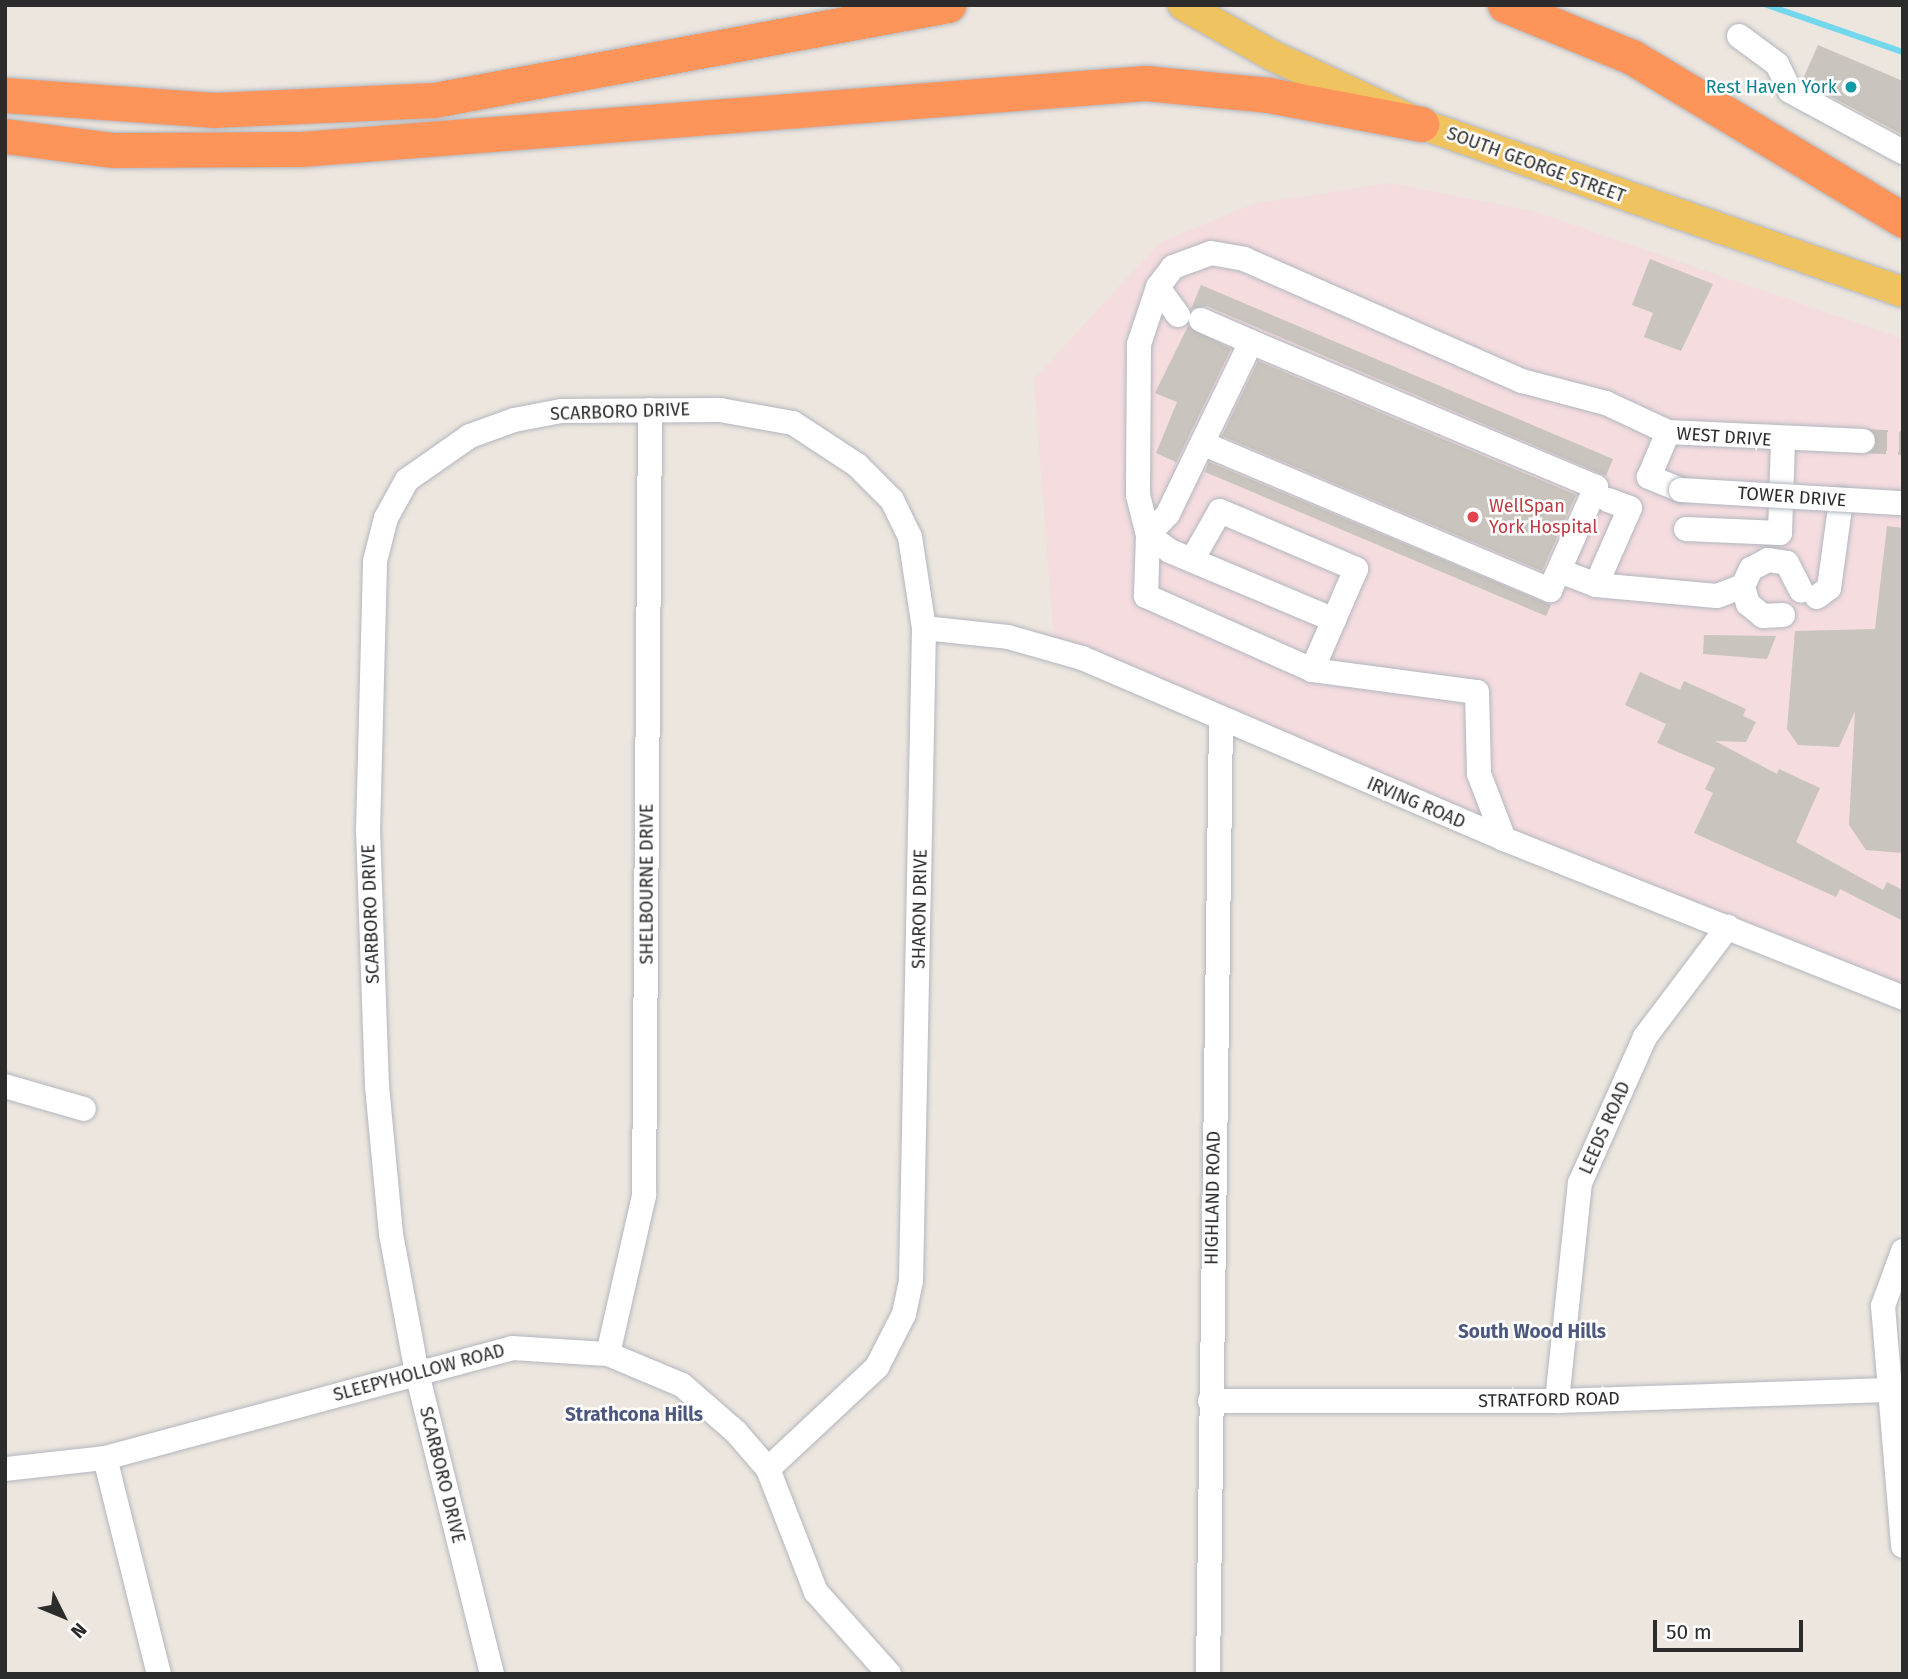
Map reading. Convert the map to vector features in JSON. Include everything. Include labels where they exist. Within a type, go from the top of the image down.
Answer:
[{"type":"highway","points":[[13,96],[214,110],[434,100],[948,5]]},
{"type":"highway","points":[[1505,5],[1632,57],[1903,220]]},
{"type":"highway","points":[[14,138],[113,150],[301,149],[1145,83],[1269,95],[1421,124]]},
{"type":"main road","name":"SOUTH GEORGE STREET","points":[[1183,5],[1275,57],[1421,124],[1903,292]]},
{"type":"street","points":[[1739,36],[1777,64],[1790,91],[1903,152]]},
{"type":"street","points":[[1504,839],[1479,774],[1477,692],[1312,670],[1146,596],[1148,536],[1138,495],[1139,344],[1158,287],[1173,267],[1211,253],[1244,259],[1522,381],[1606,403],[1668,432]]},
{"type":"street","points":[[1158,287],[1190,318],[1596,487],[1550,590],[1204,444]]},
{"type":"street","points":[[1148,536],[1168,514],[1191,456],[1204,444],[1251,342]]},
{"type":"street","name":"SHELBOURNE DRIVE","points":[[608,1354],[644,1195],[650,410]]},
{"type":"street","name":"SCARBORO DRIVE","points":[[492,1674],[417,1373],[391,1234],[377,1087],[368,831],[375,561],[383,529],[407,480],[470,436],[561,411],[720,410]]},
{"type":"street","name":"SHARON DRIVE","points":[[720,410],[793,422],[857,465],[892,500],[910,537],[924,628],[911,1280],[904,1314],[877,1367],[768,1469]]},
{"type":"street","name":"WEST DRIVE","points":[[1596,585],[1619,504],[1650,477],[1668,432],[1783,441],[1863,441]]},
{"type":"street","points":[[1686,529],[1780,533],[1783,441]]},
{"type":"street","name":"TOWER DRIVE","points":[[1650,477],[1681,490],[1903,503]]},
{"type":"street","points":[[1783,615],[1755,611],[1744,586],[1751,569],[1777,559],[1794,569],[1809,594],[1829,588],[1841,500]]},
{"type":"street","points":[[1192,561],[1220,511],[1356,569],[1312,670]]},
{"type":"street","points":[[1148,536],[1192,561],[1334,620]]},
{"type":"street","points":[[1565,573],[1596,585],[1717,596],[1744,586]]},
{"type":"street","name":"IRVING ROAD","points":[[924,628],[1008,638],[1082,658],[1221,722],[1504,839],[1903,998]]},
{"type":"street","name":"HIGHLAND ROAD","points":[[1208,1674],[1221,722]]},
{"type":"street","name":"LEEDS ROAD","points":[[1558,1401],[1580,1183],[1645,1037],[1728,927]]},
{"type":"street","points":[[5,1086],[84,1109]]},
{"type":"street","points":[[1903,1251],[1883,1306],[1888,1390],[1899,1441],[1903,1546]]},
{"type":"street","name":"SLEEPYHOLLOW ROAD","points":[[5,1469],[105,1458],[512,1348],[608,1354],[682,1385],[768,1469],[816,1592],[890,1674]]},
{"type":"street","name":"STRATFORD ROAD","points":[[1210,1401],[1558,1401],[1888,1390]]},
{"type":"street","points":[[105,1458],[159,1674]]},
{"type":"shaded area","name":"WellSpan York Hospital","points":[[1390,183],[1533,211],[1903,339],[1903,995],[1055,655],[1034,379],[1159,243],[1253,204]]},
{"type":"building","name":"Rest Haven York","points":[[1818,45],[1903,81],[1903,135],[1802,81]]},
{"type":"building","points":[[1650,259],[1713,284],[1681,351],[1644,337],[1653,313],[1632,305]]},
{"type":"building","points":[[1201,285],[1613,459],[1606,476],[1207,306],[1191,309]]},
{"type":"building","points":[[1188,326],[1231,349],[1171,473],[1176,462],[1156,453],[1177,402],[1155,393]]},
{"type":"building","points":[[1258,361],[1576,495],[1542,571],[1222,436]]},
{"type":"building","points":[[1209,462],[1551,605],[1546,616],[1205,472]]},
{"type":"building","points":[[1887,526],[1903,528],[1903,853],[1866,850],[1849,825],[1855,711],[1839,747],[1798,745],[1787,729],[1795,631],[1875,629]]},
{"type":"building","points":[[1704,635],[1776,636],[1767,659],[1703,654]]},
{"type":"building","points":[[1640,672],[1680,690],[1684,681],[1746,709],[1743,716],[1756,722],[1746,742],[1715,741],[1777,774],[1779,769],[1820,788],[1796,842],[1883,890],[1887,882],[1903,890],[1903,921],[1840,889],[1836,897],[1694,833],[1713,793],[1705,789],[1715,768],[1657,743],[1666,724],[1625,705]]},
{"type":"waterway","points":[[1767,5],[1903,52]]},
{"type":"tunnel","points":[[1863,441],[1903,443]]},
{"type":"place","name":"Rest Haven York","points":[[1851,87]]},
{"type":"place","name":"WellSpan York Hospital","points":[[1473,517]]},
{"type":"district","name":"South Wood Hills","points":[[1532,1332]]},
{"type":"district","name":"Strathcona Hills","points":[[634,1415]]}]
